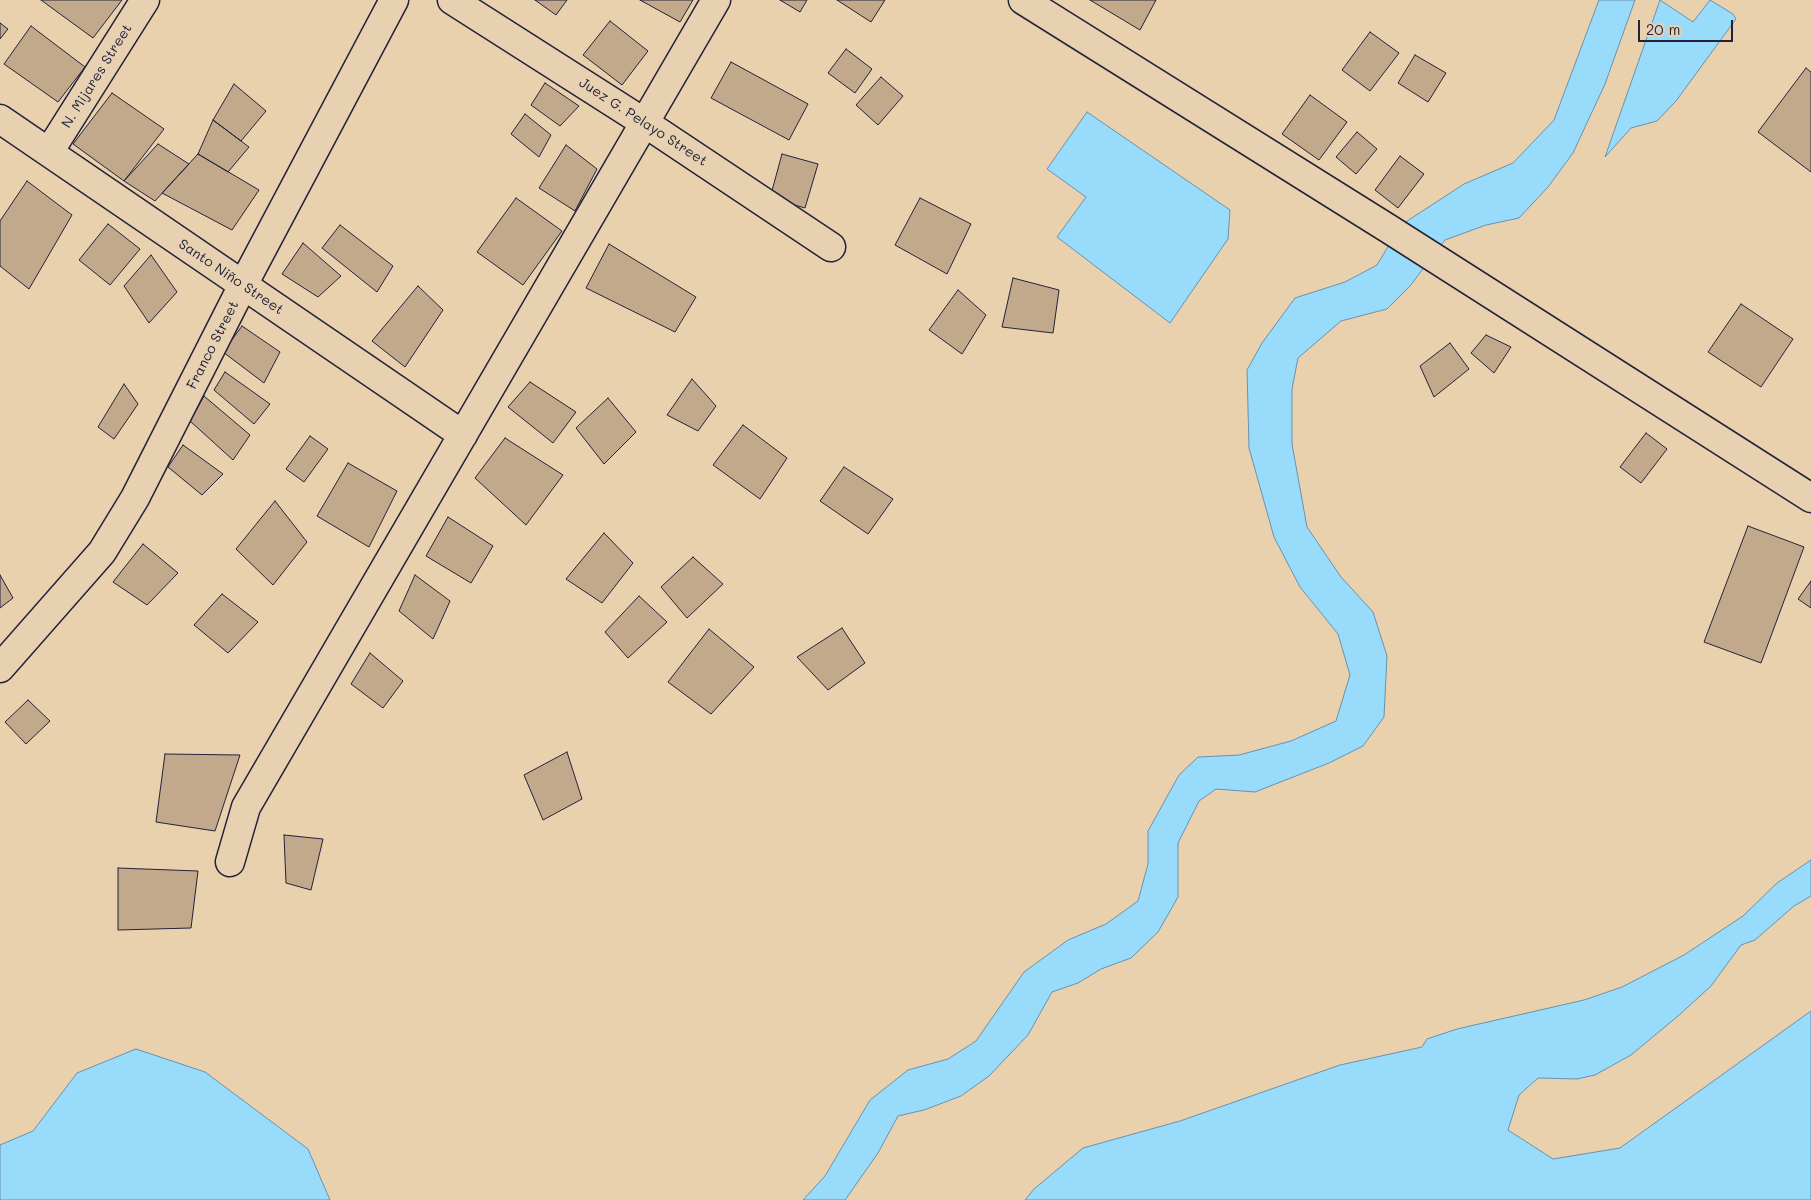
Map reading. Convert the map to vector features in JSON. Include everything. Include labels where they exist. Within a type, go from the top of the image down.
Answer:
[{"type":"street","name":"N. Mijares Street","points":[[49,152],[145,0]]},
{"type":"street","name":"Franco Street","points":[[0,668],[107,544],[135,498],[243,285],[394,0]]},
{"type":"street","name":"Juez G. Pelayo Street","points":[[452,0],[645,123],[831,247]]},
{"type":"street","points":[[230,862],[246,807],[716,0]]},
{"type":"street","points":[[1023,0],[1389,229],[1811,498]]},
{"type":"street","name":"Santo Niño Street","points":[[0,118],[463,435]]},
{"type":"water","points":[[1599,0],[1635,0],[1605,84],[1573,153],[1548,187],[1519,218],[1486,225],[1445,240],[1410,286],[1387,309],[1341,321],[1298,358],[1292,389],[1292,444],[1307,527],[1341,577],[1373,612],[1387,656],[1384,717],[1363,746],[1329,763],[1255,792],[1216,789],[1199,801],[1178,843],[1178,897],[1158,932],[1131,958],[1101,969],[1078,983],[1052,992],[1028,1035],[989,1076],[961,1096],[924,1110],[898,1116],[878,1153],[845,1200],[803,1200],[825,1176],[870,1100],[908,1070],[948,1059],[976,1041],[1024,972],[1068,940],[1106,924],[1138,901],[1148,864],[1148,831],[1179,775],[1198,757],[1239,755],[1291,741],[1336,721],[1350,675],[1338,634],[1300,587],[1274,537],[1249,448],[1247,370],[1262,343],[1295,298],[1345,282],[1377,265],[1401,225],[1464,184],[1513,163],[1554,120]]},
{"type":"water","points":[[1660,0],[1693,22],[1710,0],[1733,14],[1736,19],[1676,101],[1657,121],[1631,128],[1605,157]]},
{"type":"water","points":[[1087,112],[1230,210],[1228,239],[1170,323],[1057,237],[1086,197],[1047,169]]},
{"type":"water","points":[[1811,860],[1811,896],[1794,906],[1755,940],[1741,945],[1711,986],[1678,1016],[1631,1055],[1595,1075],[1577,1079],[1538,1078],[1519,1095],[1508,1130],[1553,1159],[1620,1148],[1811,1011],[1811,1200],[1025,1200],[1034,1189],[1083,1148],[1180,1121],[1340,1065],[1422,1047],[1427,1039],[1457,1029],[1584,1000],[1622,987],[1684,955],[1743,916],[1777,883]]},
{"type":"water","points":[[136,1049],[205,1072],[308,1149],[330,1200],[0,1200],[0,1145],[33,1131],[77,1073]]},
{"type":"building","points":[[41,0],[122,0],[93,38]]},
{"type":"building","points":[[535,0],[567,0],[556,15]]},
{"type":"building","points":[[640,0],[693,0],[680,22]]},
{"type":"building","points":[[780,0],[807,0],[800,12]]},
{"type":"building","points":[[837,0],[885,0],[871,22]]},
{"type":"building","points":[[1090,0],[1156,0],[1140,30]]},
{"type":"building","points":[[610,21],[648,51],[622,85],[583,55]]},
{"type":"building","points":[[0,23],[8,29],[0,39]]},
{"type":"building","points":[[31,26],[85,67],[58,102],[4,64]]},
{"type":"building","points":[[1370,32],[1399,53],[1370,91],[1342,70]]},
{"type":"building","points":[[846,49],[872,69],[855,93],[828,73]]},
{"type":"building","points":[[1415,55],[1446,73],[1428,102],[1398,83]]},
{"type":"building","points":[[731,62],[808,104],[789,140],[711,98]]},
{"type":"building","points":[[1806,68],[1811,72],[1811,172],[1758,132]]},
{"type":"building","points":[[881,77],[903,96],[878,125],[856,105]]},
{"type":"building","points":[[545,83],[579,106],[560,126],[531,105]]},
{"type":"building","points":[[234,84],[266,111],[241,141],[213,120]]},
{"type":"building","points":[[112,93],[164,129],[124,181],[73,144]]},
{"type":"building","points":[[1310,95],[1347,122],[1319,160],[1282,134]]},
{"type":"building","points":[[525,114],[551,135],[539,157],[511,134]]},
{"type":"building","points":[[213,120],[249,147],[228,172],[198,154]]},
{"type":"building","points":[[1357,132],[1377,149],[1356,174],[1336,157]]},
{"type":"building","points":[[158,144],[189,164],[155,201],[124,181]]},
{"type":"building","points":[[566,145],[597,169],[575,211],[539,188]]},
{"type":"building","points":[[198,154],[259,190],[232,230],[162,193]]},
{"type":"building","points":[[782,154],[818,164],[805,208],[770,198]]},
{"type":"building","points":[[1400,156],[1424,174],[1398,208],[1375,190]]},
{"type":"building","points":[[27,181],[72,215],[29,289],[0,266],[0,221]]},
{"type":"building","points":[[516,198],[562,231],[523,285],[477,252]]},
{"type":"building","points":[[920,198],[971,224],[947,274],[895,245]]},
{"type":"building","points":[[108,224],[140,249],[110,285],[79,260]]},
{"type":"building","points":[[340,225],[393,266],[377,292],[322,248]]},
{"type":"building","points":[[303,243],[341,276],[318,297],[282,274]]},
{"type":"building","points":[[609,244],[696,297],[675,332],[586,288]]},
{"type":"building","points":[[151,255],[177,292],[149,323],[124,286]]},
{"type":"building","points":[[1013,278],[1059,290],[1053,333],[1002,327]]},
{"type":"building","points":[[418,286],[443,310],[405,367],[372,341]]},
{"type":"building","points":[[958,290],[986,315],[962,354],[929,330]]},
{"type":"building","points":[[1741,304],[1793,339],[1761,387],[1708,352]]},
{"type":"building","points":[[242,326],[280,352],[264,383],[223,352]]},
{"type":"building","points":[[1486,335],[1511,347],[1494,373],[1471,353]]},
{"type":"building","points":[[1450,343],[1469,369],[1434,397],[1420,366]]},
{"type":"building","points":[[225,372],[270,404],[254,424],[214,390]]},
{"type":"building","points":[[692,379],[716,406],[698,431],[667,415]]},
{"type":"building","points":[[530,382],[576,412],[553,443],[508,407]]},
{"type":"building","points":[[124,384],[138,404],[114,439],[98,427]]},
{"type":"building","points":[[204,396],[250,435],[233,460],[190,421]]},
{"type":"building","points":[[608,398],[636,432],[604,464],[576,428]]},
{"type":"building","points":[[743,425],[787,458],[760,499],[713,465]]},
{"type":"building","points":[[1646,433],[1667,449],[1641,483],[1620,467]]},
{"type":"building","points":[[310,436],[328,449],[304,482],[286,469]]},
{"type":"building","points":[[505,438],[563,475],[526,525],[475,478]]},
{"type":"building","points":[[183,445],[223,474],[202,495],[168,467]]},
{"type":"building","points":[[348,463],[397,491],[369,547],[317,516]]},
{"type":"building","points":[[844,467],[893,499],[868,534],[820,501]]},
{"type":"building","points":[[275,501],[307,542],[273,585],[236,549]]},
{"type":"building","points":[[448,517],[493,546],[471,583],[426,556]]},
{"type":"building","points":[[1748,526],[1804,547],[1761,663],[1704,642]]},
{"type":"building","points":[[604,533],[633,563],[602,603],[566,579]]},
{"type":"building","points":[[143,544],[178,573],[147,605],[113,582]]},
{"type":"building","points":[[693,557],[723,584],[687,618],[661,587]]},
{"type":"building","points":[[0,575],[13,598],[0,608]]},
{"type":"building","points":[[415,575],[450,601],[433,639],[399,611]]},
{"type":"building","points":[[1811,581],[1811,608],[1798,599]]},
{"type":"building","points":[[222,594],[258,622],[228,653],[194,625]]},
{"type":"building","points":[[639,596],[667,622],[628,658],[605,632]]},
{"type":"building","points":[[842,628],[865,663],[828,690],[797,657]]},
{"type":"building","points":[[709,629],[754,667],[711,714],[668,682]]},
{"type":"building","points":[[370,653],[403,681],[383,708],[351,684]]},
{"type":"building","points":[[28,700],[50,721],[26,744],[5,722]]},
{"type":"building","points":[[567,752],[582,799],[543,820],[524,775]]},
{"type":"building","points":[[165,754],[240,755],[215,831],[156,822]]},
{"type":"building","points":[[284,835],[323,839],[311,890],[286,883]]},
{"type":"building","points":[[118,868],[198,871],[191,928],[118,930]]}]
